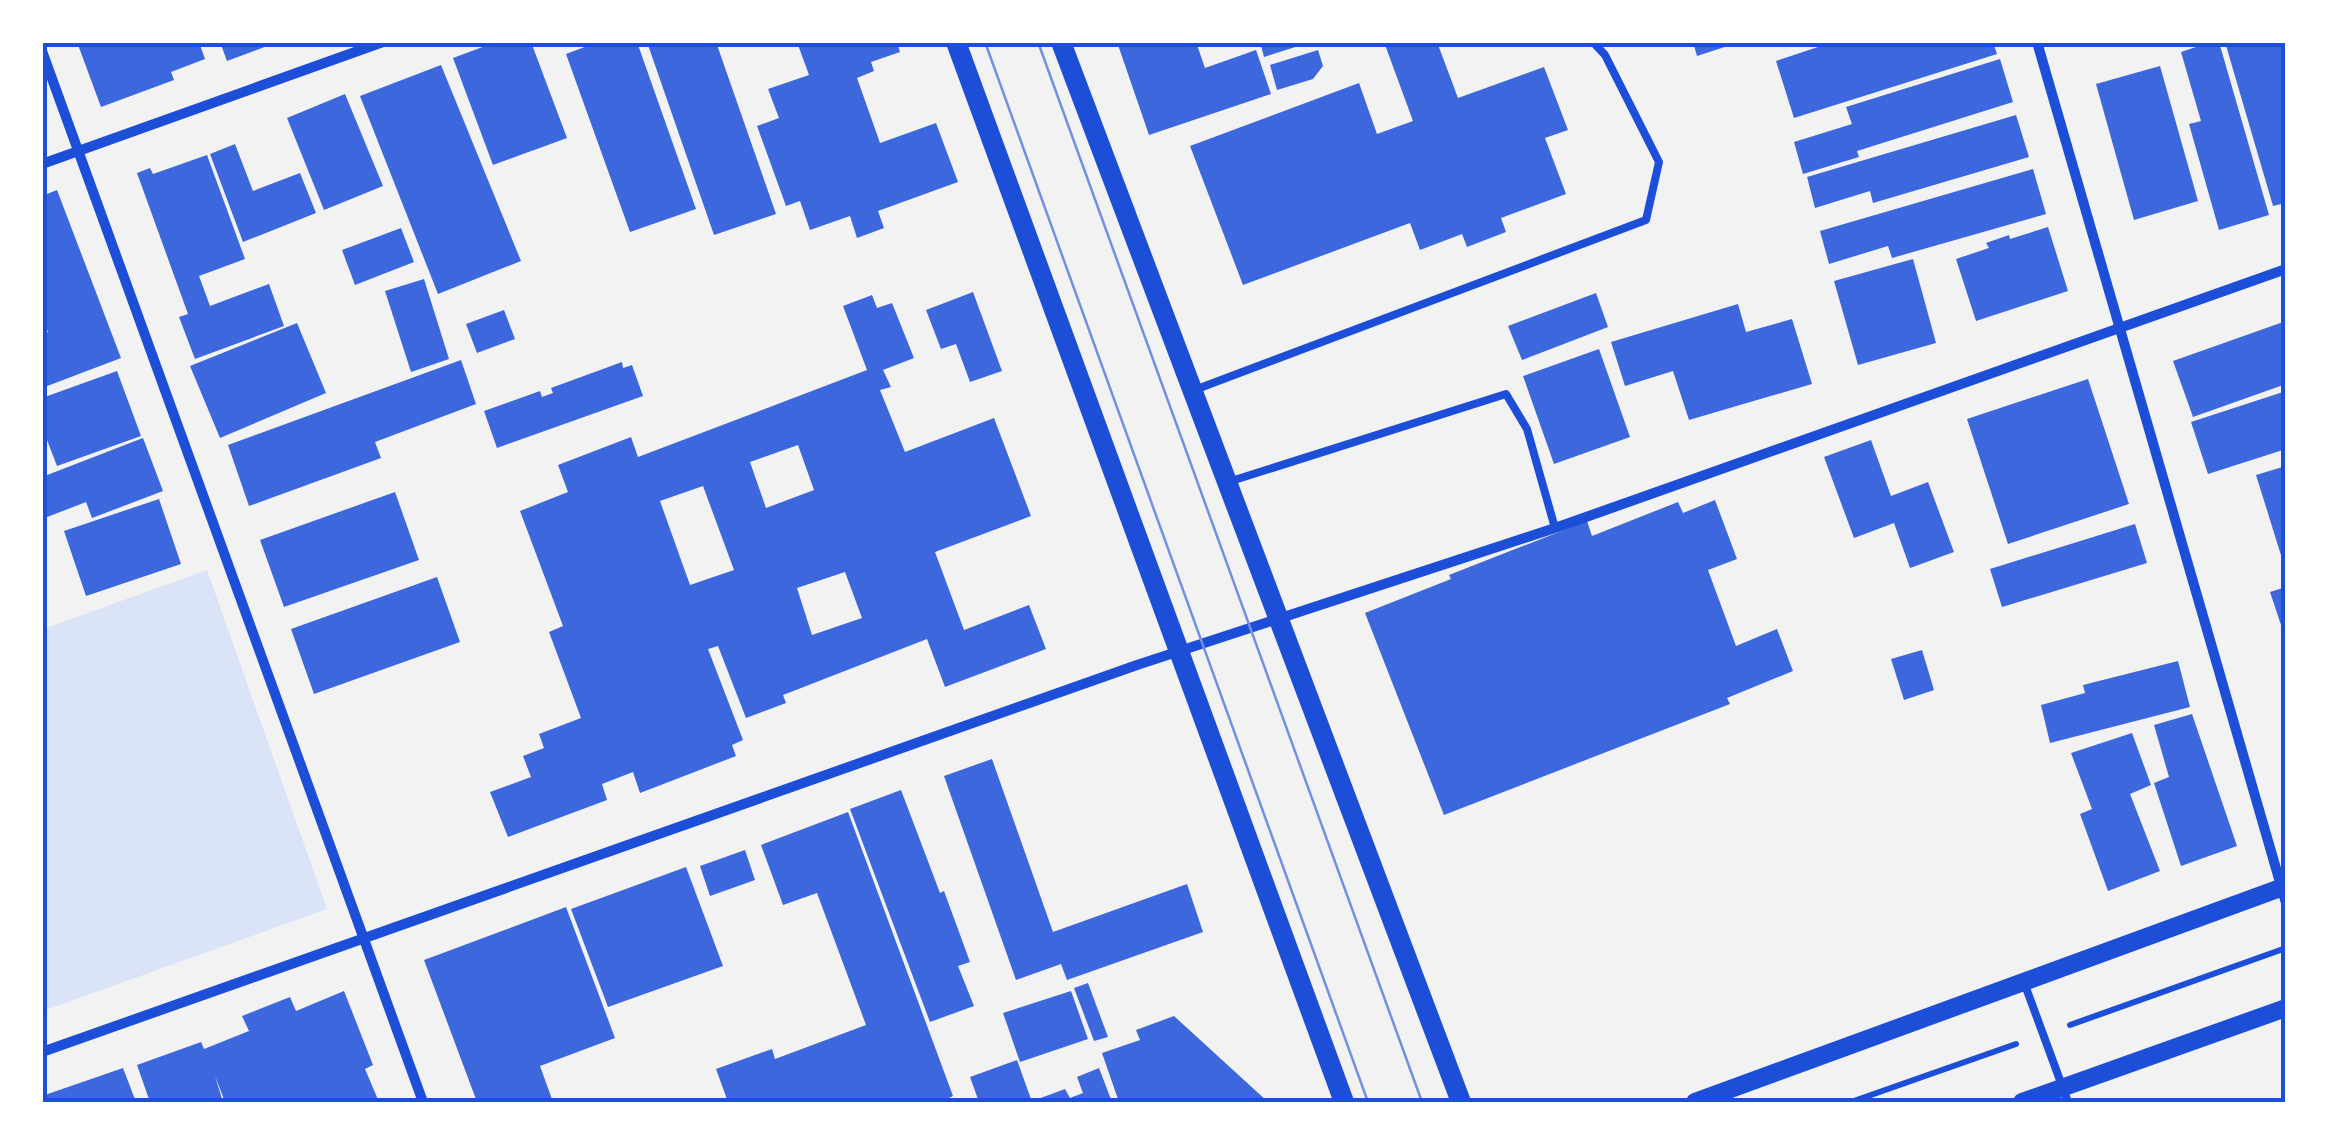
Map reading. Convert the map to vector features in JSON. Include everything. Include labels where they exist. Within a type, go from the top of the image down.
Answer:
[{"type":"main road","points":[[956,42],[1344,1102]]},
{"type":"main road","points":[[1061,42],[1461,1102]]},
{"type":"street","points":[[42,164],[383,42]]},
{"type":"street","points":[[1696,1102],[2284,892],[2037,42]]},
{"type":"street","points":[[42,52],[423,1102]]},
{"type":"street","points":[[42,1052],[1179,650],[1555,528],[2286,269]]},
{"type":"street","points":[[2022,1102],[2066,1095],[2286,1008]]},
{"type":"lane","points":[[1192,391],[1646,220],[1658,162],[1594,42]]},
{"type":"lane","points":[[1228,482],[1506,394],[1528,429],[1555,528]]},
{"type":"lane","points":[[2024,982],[2066,1095]]},
{"type":"shaded area","points":[[207,570],[327,909],[43,1011],[43,629]]},
{"type":"building","points":[[77,42],[199,42],[205,59],[171,72],[174,80],[101,107]]},
{"type":"building","points":[[220,42],[275,42],[275,43],[227,61]]},
{"type":"building","points":[[496,42],[531,42],[567,138],[493,165],[453,58]]},
{"type":"building","points":[[598,42],[637,42],[696,209],[630,232],[566,54]]},
{"type":"building","points":[[647,42],[716,42],[776,214],[714,235]]},
{"type":"building","points":[[797,42],[897,42],[900,52],[871,62],[874,71],[857,78],[880,143],[936,123],[958,182],[878,211],[884,228],[857,238],[850,216],[810,230],[800,201],[786,206],[757,126],[779,118],[768,89],[809,75]]},
{"type":"building","points":[[1117,42],[1196,42],[1205,68],[1256,50],[1271,94],[1149,135]]},
{"type":"building","points":[[1260,42],[1308,42],[1308,43],[1264,57]]},
{"type":"building","points":[[1384,42],[1437,42],[1458,98],[1544,67],[1568,130],[1545,138],[1566,194],[1501,218],[1506,232],[1467,247],[1462,234],[1420,250],[1410,223],[1243,285],[1190,146],[1359,83],[1377,134],[1413,121]]},
{"type":"building","points":[[1693,42],[1737,42],[1737,43],[1697,56]]},
{"type":"building","points":[[1833,42],[1993,42],[1997,54],[1794,118],[1776,61]]},
{"type":"building","points":[[2219,42],[2269,215],[2219,230],[2189,124],[2201,121],[2181,52]]},
{"type":"building","points":[[2225,42],[2283,42],[2286,203],[2273,206]]},
{"type":"building","points":[[1318,50],[1323,66],[1313,79],[1277,90],[1270,65]]},
{"type":"building","points":[[2000,59],[2013,102],[1857,151],[1859,157],[1803,174],[1794,142],[1852,124],[1846,107]]},
{"type":"building","points":[[441,65],[521,261],[438,294],[360,96]]},
{"type":"building","points":[[2160,66],[2198,201],[2134,220],[2096,84]]},
{"type":"building","points":[[345,94],[383,186],[324,210],[287,118]]},
{"type":"building","points":[[2016,115],[2029,157],[1873,203],[1870,191],[1815,208],[1807,177]]},
{"type":"building","points":[[235,144],[253,191],[300,173],[316,213],[243,242],[210,154]]},
{"type":"building","points":[[207,155],[245,259],[199,276],[210,306],[269,284],[284,326],[195,359],[179,317],[188,314],[137,173],[150,168],[153,174]]},
{"type":"building","points":[[2033,169],[2046,214],[1892,258],[1888,246],[1829,264],[1820,231]]},
{"type":"building","points":[[57,190],[121,358],[42,388],[42,334],[48,332],[42,317],[42,196]]},
{"type":"building","points":[[2048,227],[2068,291],[1976,321],[1956,259],[1989,248],[1986,243],[2009,235],[2010,239]]},
{"type":"building","points":[[401,228],[414,262],[355,285],[342,250]]},
{"type":"building","points":[[1913,259],[1936,343],[1858,365],[1834,281]]},
{"type":"building","points":[[424,279],[449,359],[411,372],[385,291]]},
{"type":"building","points":[[973,292],[1002,371],[970,382],[956,344],[941,349],[926,310]]},
{"type":"building","points":[[1596,293],[1608,327],[1522,360],[1508,326]]},
{"type":"building","points":[[872,295],[877,308],[892,303],[914,358],[883,370],[891,387],[880,390],[905,452],[994,418],[1031,516],[935,552],[964,630],[1029,605],[1046,649],[945,687],[927,639],[783,695],[786,703],[746,718],[718,646],[708,649],[743,740],[732,745],[736,756],[640,793],[633,772],[602,784],[607,800],[508,837],[490,792],[531,777],[523,756],[544,748],[539,734],[581,718],[549,632],[563,626],[520,511],[568,492],[558,465],[631,437],[638,457],[867,370],[843,306]],"holes":[[[798,445],[814,490],[766,508],[750,462]],[[703,486],[734,570],[690,585],[660,501]],[[845,572],[862,618],[812,635],[797,588]]]},
{"type":"building","points":[[1738,304],[1746,332],[1792,319],[1812,384],[1689,420],[1673,371],[1625,386],[1611,342]]},
{"type":"building","points":[[504,310],[515,339],[477,353],[466,324]]},
{"type":"building","points":[[2286,321],[2286,384],[2193,417],[2173,361]]},
{"type":"building","points":[[297,323],[326,393],[220,438],[190,366]]},
{"type":"building","points":[[1599,349],[1630,437],[1554,464],[1523,376]]},
{"type":"building","points":[[461,360],[476,404],[375,442],[381,458],[249,506],[228,445]]},
{"type":"building","points":[[622,362],[623,368],[632,365],[643,396],[497,448],[484,411],[540,391],[542,397],[553,393],[551,388]]},
{"type":"building","points":[[117,371],[141,436],[57,466],[42,427],[42,398]]},
{"type":"building","points":[[2088,379],[2129,504],[2008,544],[1967,419]]},
{"type":"building","points":[[2286,391],[2286,449],[2208,474],[2191,422]]},
{"type":"building","points":[[143,438],[163,491],[92,518],[86,502],[42,519],[42,477]]},
{"type":"building","points":[[1871,440],[1891,496],[1928,482],[1954,552],[1910,568],[1894,523],[1854,538],[1824,457]]},
{"type":"building","points":[[2286,466],[2286,568],[2285,568],[2256,475]]},
{"type":"building","points":[[395,492],[419,560],[284,607],[260,540]]},
{"type":"building","points":[[159,499],[181,564],[86,596],[64,531]]},
{"type":"building","points":[[1715,500],[1737,559],[1708,570],[1736,646],[1777,629],[1793,671],[1727,698],[1730,704],[1444,815],[1365,613],[1587,521],[1592,536],[1678,502],[1683,513]]},
{"type":"building","points":[[2135,524],[2147,563],[2002,607],[1990,569]]},
{"type":"building","points":[[437,577],[460,642],[314,694],[291,629]]},
{"type":"building","points":[[2286,587],[2286,637],[2285,637],[2270,592]]},
{"type":"building","points":[[1922,650],[1934,690],[1904,700],[1891,659]]},
{"type":"building","points":[[2178,661],[2190,707],[2050,743],[2041,705],[2085,693],[2083,685]]},
{"type":"building","points":[[2192,714],[2237,846],[2181,866],[2154,783],[2169,777],[2154,725]]},
{"type":"building","points":[[2132,733],[2151,785],[2130,794],[2160,871],[2108,891],[2080,814],[2092,809],[2071,753]]},
{"type":"building","points":[[992,759],[1053,932],[1187,884],[1203,932],[1067,980],[1061,964],[1016,980],[944,776]]},
{"type":"building","points":[[901,790],[970,962],[958,966],[974,1006],[930,1022],[850,809]]},
{"type":"building","points":[[848,812],[953,1096],[948,1102],[728,1102],[716,1069],[772,1049],[775,1059],[866,1025],[817,893],[783,905],[761,845]]},
{"type":"building","points":[[745,850],[755,880],[710,896],[700,866]]},
{"type":"building","points":[[686,867],[723,966],[608,1007],[571,909]]},
{"type":"building","points":[[566,907],[615,1038],[540,1066],[553,1102],[477,1102],[424,960]]},
{"type":"building","points":[[1088,983],[1108,1037],[1094,1041],[1074,988]]},
{"type":"building","points":[[344,991],[373,1065],[365,1069],[379,1102],[225,1102],[215,1076],[223,1102],[150,1102],[137,1065],[201,1042],[204,1049],[249,1031],[242,1016],[290,997],[296,1011]]},
{"type":"building","points":[[1071,991],[1088,1039],[1020,1062],[1003,1013]]},
{"type":"building","points":[[1174,1016],[1268,1102],[1119,1102],[1102,1053],[1140,1040],[1136,1030]]},
{"type":"building","points":[[1017,1060],[1032,1102],[979,1102],[970,1077]]},
{"type":"building","points":[[123,1068],[136,1102],[42,1102],[42,1096]]},
{"type":"building","points":[[1099,1068],[1112,1102],[1038,1099],[1065,1089],[1070,1098],[1083,1093],[1077,1077]]},
{"type":"tram line","points":[[985,42],[1368,1102]]},
{"type":"tram line","points":[[1038,42],[1422,1102]]}]
